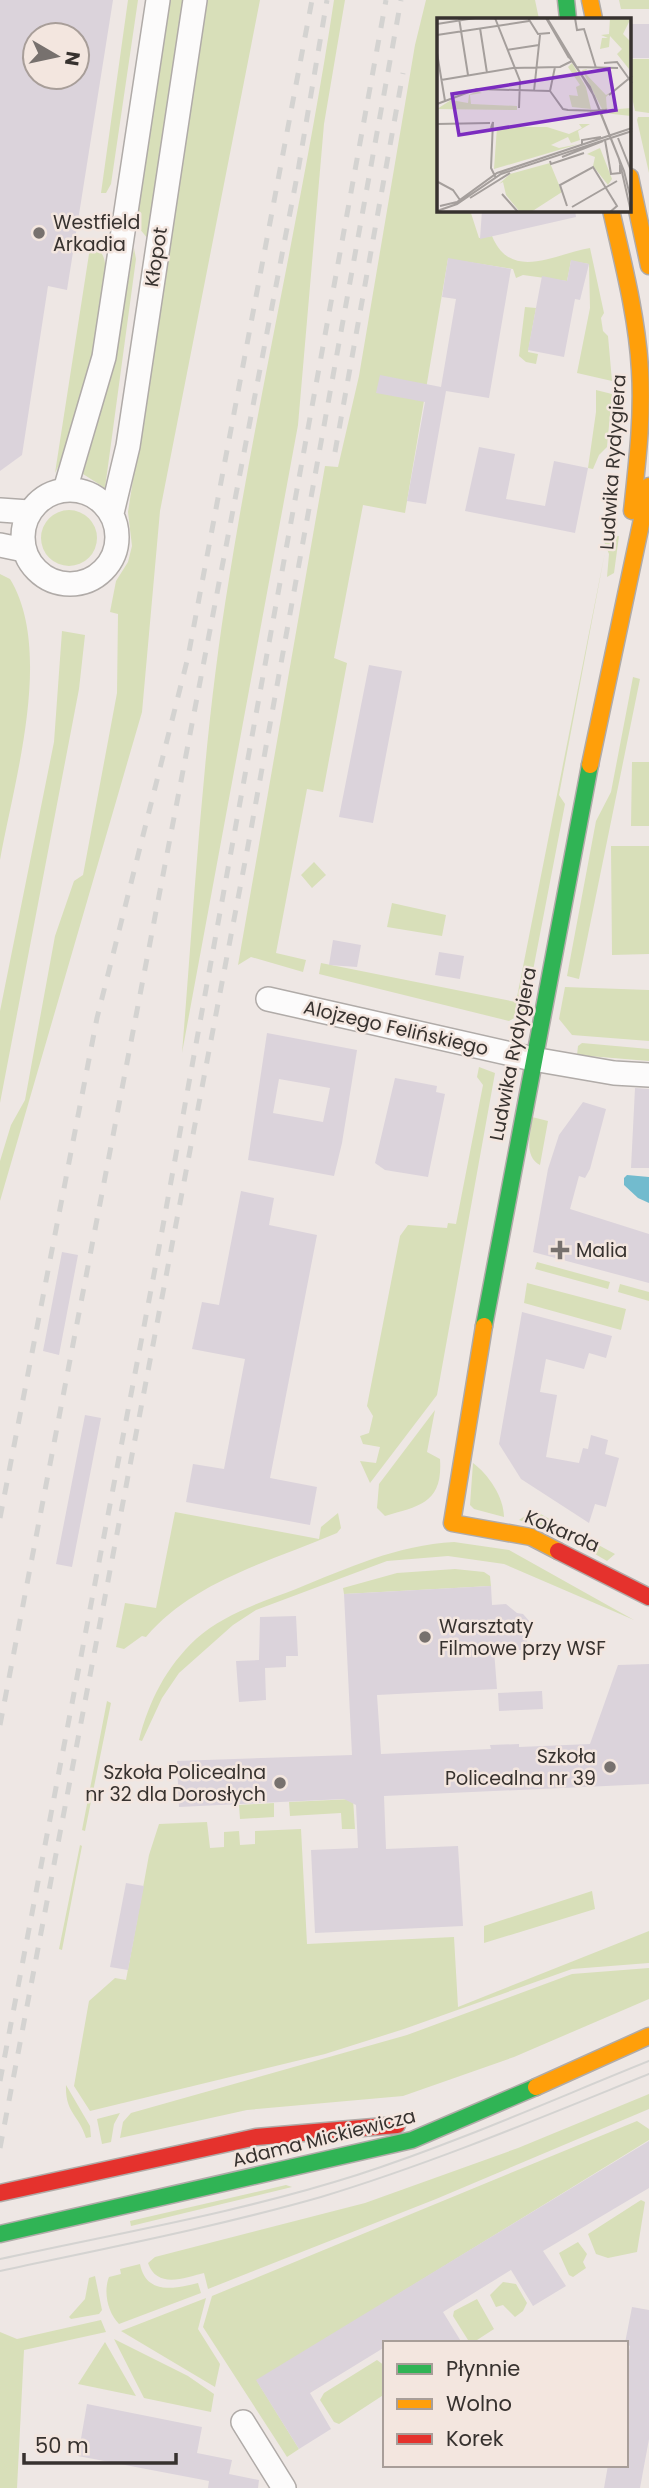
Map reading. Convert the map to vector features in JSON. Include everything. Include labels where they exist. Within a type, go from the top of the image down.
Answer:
[{"type":"street","name":"Kłopot","points":[[65,489],[104,357],[158,0]]},
{"type":"street","name":"Kłopot","points":[[112,513],[128,446],[195,0]]},
{"type":"street","points":[[566,0],[568,18]]},
{"type":"street","points":[[590,0],[594,18]]},
{"type":"street","points":[[632,186],[649,266]]},
{"type":"street","name":"Ludwika Rydygiera","points":[[611,212],[633,307],[645,394],[624,594]]},
{"type":"street","name":"Ludwika Rydygiera","points":[[452,1523],[464,1441],[533,1059],[624,594],[649,486]]},
{"type":"street","points":[[65,489],[85,492],[97,498],[112,513],[118,535],[114,556],[105,571],[79,585],[50,581],[33,568],[24,550],[23,528],[29,512],[53,493],[65,489]]},
{"type":"street","points":[[0,510],[29,512]]},
{"type":"street","points":[[0,545],[24,550]]},
{"type":"street","name":"Alojzego Felińskiego","points":[[268,999],[533,1059],[614,1073],[649,1075]]},
{"type":"street","name":"Kokarda","points":[[452,1523],[531,1537],[649,1597]]},
{"type":"street","name":"Adama Mickiewicza","points":[[0,2234],[412,2140],[452,2125],[649,2036]]},
{"type":"street","name":"Adama Mickiewicza","points":[[0,2193],[256,2137],[389,2127],[525,2090]]},
{"type":"street","points":[[243,2422],[284,2488]]},
{"type":"green space","points":[[128,0],[138,0],[111,184],[106,193],[101,193]]},
{"type":"green space","points":[[170,0],[185,0],[148,239],[135,223]]},
{"type":"green space","points":[[207,0],[260,0],[160,511],[142,712],[0,1201],[0,1161],[11,1125],[25,1100],[55,936],[74,881],[83,875],[117,693],[118,614],[110,612],[116,581],[128,562],[132,546],[128,512]]},
{"type":"green space","points":[[334,0],[345,0],[324,124],[298,425],[182,1053],[201,815],[220,638],[241,506],[310,145]]},
{"type":"green space","points":[[426,0],[535,0],[539,18],[437,18],[437,212],[471,212],[479,238],[492,236],[500,250],[510,258],[522,262],[535,262],[590,248],[604,313],[601,318],[603,331],[608,336],[612,381],[577,373],[590,308],[589,264],[571,261],[567,281],[523,275],[516,278],[513,269],[448,259],[405,513],[363,505],[334,658],[347,663],[323,792],[307,789],[276,953],[306,960],[303,972],[251,957],[238,965],[325,466],[338,467],[359,376],[415,45]]},
{"type":"green space","points":[[619,0],[649,0],[649,9],[621,9]]},
{"type":"green space","points":[[632,59],[649,59],[649,113],[635,111],[632,97]]},
{"type":"green space","points":[[638,117],[649,117],[649,173],[637,120]]},
{"type":"green space","points":[[94,245],[104,258],[106,281],[98,337],[72,431],[55,473],[89,254]]},
{"type":"green space","points":[[134,248],[136,259],[105,488],[83,474],[113,368]]},
{"type":"green space","points":[[525,307],[536,308],[528,352],[538,354],[536,364],[526,362],[519,356]]},
{"type":"green space","points":[[596,390],[612,394],[607,447],[599,455],[593,469],[588,468],[596,412]]},
{"type":"green space","points":[[69,510],[84,515],[92,523],[97,538],[92,553],[84,561],[69,566],[54,561],[46,553],[41,538],[46,523],[54,515]]},
{"type":"green space","points":[[619,536],[614,573],[607,577],[609,554],[603,539]]},
{"type":"green space","points":[[605,552],[559,795],[565,804],[525,1012],[509,1021],[319,974],[321,963],[516,1002]]},
{"type":"green space","points":[[0,574],[10,579],[23,609],[29,642],[30,679],[21,755],[0,860]]},
{"type":"green space","points":[[62,631],[85,635],[79,689],[0,1103],[0,1011],[54,742]]},
{"type":"green space","points":[[633,677],[640,679],[579,979],[567,976],[596,821],[611,792]]},
{"type":"green space","points":[[632,762],[649,762],[649,826],[631,826]]},
{"type":"green space","points":[[611,846],[649,846],[649,954],[612,955]]},
{"type":"green space","points":[[314,862],[326,875],[312,888],[301,875]]},
{"type":"green space","points":[[392,903],[446,915],[442,936],[387,927]]},
{"type":"green space","points":[[565,987],[649,990],[649,1041],[572,1035],[559,1019]]},
{"type":"green space","points":[[582,1043],[649,1049],[649,1061],[577,1055],[578,1046]]},
{"type":"green space","points":[[479,1067],[495,1073],[437,1395],[370,1483],[360,1461],[376,1463],[380,1447],[363,1444],[360,1436],[369,1433],[373,1416],[367,1406],[400,1236],[408,1225],[447,1228],[448,1223],[456,1224],[483,1085],[477,1077]]},
{"type":"green space","points":[[532,1117],[548,1121],[540,1165],[531,1156],[530,1150]]},
{"type":"green space","points":[[537,1262],[610,1282],[608,1289],[535,1269]]},
{"type":"green space","points":[[527,1283],[626,1309],[621,1330],[524,1303]]},
{"type":"green space","points":[[620,1284],[649,1292],[649,1301],[618,1292]]},
{"type":"green space","points":[[435,1410],[427,1452],[440,1459],[438,1485],[433,1494],[419,1505],[385,1516],[377,1508],[379,1484]]},
{"type":"green space","points":[[473,1463],[494,1487],[504,1517],[474,1509],[470,1505]]},
{"type":"green space","points":[[175,1512],[319,1539],[321,1527],[338,1513],[341,1528],[337,1533],[260,1563],[210,1587],[165,1618],[146,1637],[142,1636],[124,1649],[116,1647],[125,1603],[156,1608]]},
{"type":"green space","points":[[531,1512],[537,1512],[562,1526],[553,1533],[519,1520]]},
{"type":"green space","points":[[582,1536],[615,1554],[607,1561],[583,1547]]},
{"type":"green space","points":[[454,1542],[509,1550],[634,1620],[504,1564],[448,1556],[387,1561],[256,1610],[233,1625],[179,1673],[162,1698],[142,1741],[139,1740],[148,1712],[167,1673],[196,1639],[219,1622],[257,1604],[373,1559],[413,1548]]},
{"type":"green space","points":[[455,1569],[484,1572],[490,1576],[491,1586],[344,1594],[343,1588],[397,1573]]},
{"type":"green space","points":[[107,1701],[111,1703],[85,1831],[82,1830]]},
{"type":"green space","points":[[353,1799],[355,1829],[342,1829],[341,1813],[290,1816],[289,1802]]},
{"type":"green space","points":[[274,1803],[274,1817],[240,1819],[239,1805]]},
{"type":"green space","points":[[207,1822],[210,1848],[224,1847],[224,1832],[239,1831],[240,1845],[255,1844],[255,1831],[301,1829],[307,1944],[454,1937],[458,2007],[649,1931],[649,1963],[572,1969],[325,2054],[90,2111],[74,2086],[89,2001],[115,1978],[126,1980],[149,1855],[159,1824]]},
{"type":"green space","points":[[80,1845],[82,1846],[62,1950],[59,1949]]},
{"type":"green space","points":[[592,1891],[595,1909],[484,1943],[484,1926]]},
{"type":"green space","points":[[649,1968],[649,1999],[514,2057],[403,2096],[247,2110],[120,2138],[123,2122],[131,2113],[407,2035],[572,1974]]},
{"type":"green space","points":[[66,2085],[90,2126],[91,2137],[86,2138],[70,2108]]},
{"type":"green space","points":[[649,2094],[649,2109],[436,2199],[208,2289],[204,2273],[180,2279],[164,2279],[152,2271],[148,2263],[155,2257],[365,2203],[518,2148]]},
{"type":"green space","points":[[120,2113],[114,2124],[111,2142],[102,2144],[97,2119]]},
{"type":"green space","points":[[637,2121],[649,2129],[649,2140],[257,2381],[299,2449],[287,2457],[203,2327],[212,2296]]},
{"type":"green space","points":[[286,2185],[292,2187],[131,2226],[130,2221]]},
{"type":"green space","points":[[641,2200],[645,2202],[637,2252],[608,2258],[596,2254],[588,2234]]},
{"type":"green space","points":[[578,2242],[587,2254],[583,2262],[586,2268],[573,2277],[569,2275],[559,2253]]},
{"type":"green space","points":[[140,2264],[148,2281],[155,2285],[171,2288],[198,2283],[201,2293],[119,2324],[108,2302],[106,2289],[109,2277],[121,2274],[120,2269]]},
{"type":"green space","points":[[95,2276],[102,2310],[99,2314],[71,2319],[69,2317],[85,2299],[89,2278]]},
{"type":"green space","points":[[503,2282],[516,2284],[527,2303],[523,2311],[515,2317],[503,2305],[496,2307],[490,2295]]},
{"type":"green space","points":[[206,2298],[198,2329],[220,2364],[215,2387],[121,2331]]},
{"type":"green space","points":[[477,2299],[494,2329],[476,2341],[468,2340],[453,2316],[454,2311]]},
{"type":"green space","points":[[101,2320],[106,2332],[24,2350],[17,2488],[0,2488],[0,2332],[17,2339]]},
{"type":"green space","points":[[114,2339],[188,2376],[214,2394],[211,2412],[144,2398]]},
{"type":"green space","points":[[105,2342],[136,2396],[78,2384]]},
{"type":"green space","points":[[377,2360],[383,2364],[383,2395],[339,2424],[334,2422],[320,2400],[324,2393]]},
{"type":"water","points":[[627,1175],[649,1177],[649,1203],[638,1198],[624,1185]]},
{"type":"building","name":"Westfield Arkadia","points":[[0,0],[113,0],[67,290],[48,286],[22,455],[0,471]]},
{"type":"building","points":[[632,24],[649,24],[649,58],[632,58]]},
{"type":"building","points":[[482,212],[575,212],[576,217],[480,239]]},
{"type":"building","points":[[448,258],[511,269],[489,398],[446,391],[426,504],[407,501],[425,402],[376,393],[380,375],[441,387],[456,299],[442,297]]},
{"type":"building","points":[[571,260],[589,264],[580,300],[575,299],[564,357],[528,350],[542,276],[567,281]]},
{"type":"building","points":[[479,447],[515,454],[506,499],[545,506],[554,461],[588,468],[575,533],[465,511]]},
{"type":"building","points":[[369,665],[402,671],[373,823],[339,817]]},
{"type":"building","points":[[333,940],[361,945],[357,967],[329,965]]},
{"type":"building","points":[[439,952],[464,956],[460,979],[435,975]]},
{"type":"building","points":[[267,1033],[357,1050],[334,1176],[248,1160]],"holes":[[[279,1079],[330,1088],[323,1122],[273,1113]]]},
{"type":"building","points":[[395,1078],[437,1086],[436,1092],[445,1094],[428,1177],[385,1170],[375,1163]]},
{"type":"building","points":[[635,1088],[649,1089],[649,1168],[631,1168]]},
{"type":"building","points":[[583,1102],[606,1109],[590,1169],[585,1178],[579,1176],[570,1209],[649,1234],[649,1283],[533,1252],[548,1169],[559,1135]]},
{"type":"building","points":[[241,1191],[274,1198],[269,1225],[317,1235],[270,1478],[317,1487],[310,1525],[186,1502],[193,1464],[224,1469],[245,1359],[192,1349],[202,1302],[219,1305]]},
{"type":"building","points":[[62,1252],[78,1255],[59,1355],[43,1351]]},
{"type":"building","points":[[522,1312],[612,1336],[606,1358],[589,1353],[584,1369],[546,1359],[540,1392],[557,1395],[546,1457],[579,1463],[583,1448],[588,1449],[591,1435],[608,1440],[605,1454],[619,1458],[606,1507],[595,1504],[589,1523],[521,1479],[499,1444]]},
{"type":"building","points":[[85,1415],[101,1418],[72,1567],[56,1564]]},
{"type":"building","points":[[491,1586],[492,1605],[506,1604],[517,1613],[523,1614],[530,1622],[526,1646],[521,1650],[494,1650],[497,1689],[377,1695],[381,1754],[491,1749],[490,1745],[519,1744],[519,1747],[590,1744],[618,1665],[649,1664],[649,1784],[384,1796],[386,1849],[458,1846],[463,1926],[315,1933],[311,1850],[358,1848],[356,1805],[344,1799],[179,1807],[177,1761],[352,1755],[344,1594]]},
{"type":"building","points":[[296,1616],[298,1656],[286,1656],[286,1667],[265,1668],[266,1700],[239,1702],[236,1661],[259,1660],[260,1617]]},
{"type":"building","points":[[542,1691],[543,1709],[499,1711],[498,1693]]},
{"type":"building","points":[[126,1883],[144,1886],[128,1970],[110,1967]]},
{"type":"building","points":[[649,2141],[649,2188],[543,2251],[566,2286],[533,2306],[511,2270],[443,2312],[461,2341],[383,2341],[383,2348],[310,2393],[331,2429],[299,2449],[256,2380]]},
{"type":"building","points":[[632,2307],[649,2310],[649,2439],[640,2488],[604,2488],[608,2467],[628,2467],[630,2346],[625,2341]]},
{"type":"building","points":[[87,2404],[202,2427],[197,2453],[232,2460],[229,2474],[259,2480],[258,2488],[208,2488],[209,2481],[78,2456]]},
{"type":"tram line","points":[[0,2259],[224,2211],[357,2175],[467,2135],[649,2061]]},
{"type":"tram line","points":[[0,2271],[202,2228],[321,2197],[445,2155],[649,2074]]},
{"type":"railway","points":[[0,1518],[97,1018],[188,657],[312,0]]},
{"type":"railway","points":[[0,1725],[298,171],[327,0]]},
{"type":"railway","points":[[0,2081],[158,1253],[386,0]]},
{"type":"railway","points":[[0,2148],[248,846],[401,0]]},
{"type":"railway","points":[[335,452],[403,73]]},
{"type":"traffic: fast","points":[[566,0],[568,18]]},
{"type":"traffic: fast","points":[[484,1326],[590,765]]},
{"type":"traffic: fast","points":[[0,2234],[412,2140],[536,2087]]},
{"type":"traffic: slow","points":[[590,0],[594,18]]},
{"type":"traffic: slow","points":[[632,186],[649,266]]},
{"type":"traffic: slow","points":[[611,212],[633,310],[640,370],[640,423],[632,511]]},
{"type":"traffic: slow","points":[[590,765],[649,486]]},
{"type":"traffic: slow","points":[[484,1326],[452,1523],[531,1537],[558,1551]]},
{"type":"traffic: slow","points":[[536,2087],[649,2036]]},
{"type":"traffic: jam","points":[[558,1551],[649,1597]]},
{"type":"traffic: jam","points":[[0,2193],[256,2137],[397,2125]]},
{"type":"place","name":"Westfield Arkadia","points":[[39,233]]},
{"type":"place","name":"Malia","points":[[560,1250]]},
{"type":"place","name":"Warsztaty Filmowe przy WSF","points":[[425,1637]]},
{"type":"place","name":"Szkoła Policealna nr 39","points":[[610,1767]]},
{"type":"place","name":"Szkoła Policealna nr 32 dla Dorosłych","points":[[280,1783]]}]
